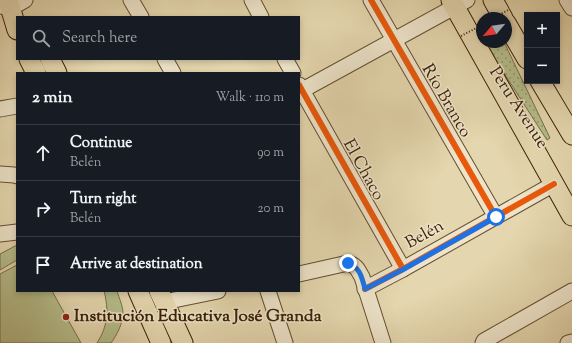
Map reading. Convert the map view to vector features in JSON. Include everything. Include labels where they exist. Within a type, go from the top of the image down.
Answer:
[{"type":"main road","name":"Peru Avenue","points":[[493,0],[502,12]]},
{"type":"main road","name":"Peru Avenue","points":[[458,2],[469,41],[542,144],[572,195]]},
{"type":"main road","points":[[13,6],[16,24]]},
{"type":"main road","name":"Peru Avenue","points":[[512,29],[524,52]]},
{"type":"main road","points":[[469,41],[572,216]]},
{"type":"main road","points":[[30,60],[36,72]]},
{"type":"main road","points":[[50,60],[56,72]]},
{"type":"main road","name":"Peru Avenue","points":[[542,84],[572,135]]},
{"type":"main road","points":[[138,292],[161,343]]},
{"type":"main road","points":[[161,296],[183,343]]},
{"type":"street","points":[[131,0],[140,16]]},
{"type":"street","points":[[252,0],[260,16]]},
{"type":"street","name":"Río Branco","points":[[371,0],[496,217]]},
{"type":"street","points":[[567,0],[572,8]]},
{"type":"street","points":[[300,89],[395,40],[458,2]]},
{"type":"street","points":[[166,60],[172,72]]},
{"type":"street","points":[[286,60],[292,72]]},
{"type":"street","name":"El Chaco","points":[[300,89],[404,269]]},
{"type":"street","points":[[0,109],[16,106]]},
{"type":"street","name":"Belén","points":[[365,289],[404,269],[554,184]]},
{"type":"street","points":[[0,234],[16,232]]},
{"type":"street","points":[[300,274],[348,263],[358,269],[362,277],[383,343]]},
{"type":"street","points":[[161,296],[207,292]]},
{"type":"street","points":[[268,292],[285,343]]},
{"type":"street","points":[[483,343],[484,341],[572,292]]},
{"type":"street","points":[[568,343],[572,342]]},
{"type":"path","points":[[469,41],[476,32]]},
{"type":"green space","points":[[488,48],[507,48],[550,138],[547,140]]},
{"type":"green space","points":[[16,246],[16,261],[0,270],[0,254]]},
{"type":"green space","points":[[16,266],[16,292],[53,292],[81,343],[0,343],[0,274]]},
{"type":"green space","points":[[104,292],[117,292],[123,313],[122,321],[111,343],[97,343],[101,337],[105,324],[107,305]]},
{"type":"cycle path","points":[[371,0],[496,217]]},
{"type":"cycle path","points":[[300,87],[403,269]]},
{"type":"cycle path","points":[[365,289],[554,184]]},
{"type":"place","name":"Institución Educativa José Granda","points":[[66,317]]},
{"type":"route","points":[[348,263],[358,269],[365,289],[404,269],[496,217]]}]
